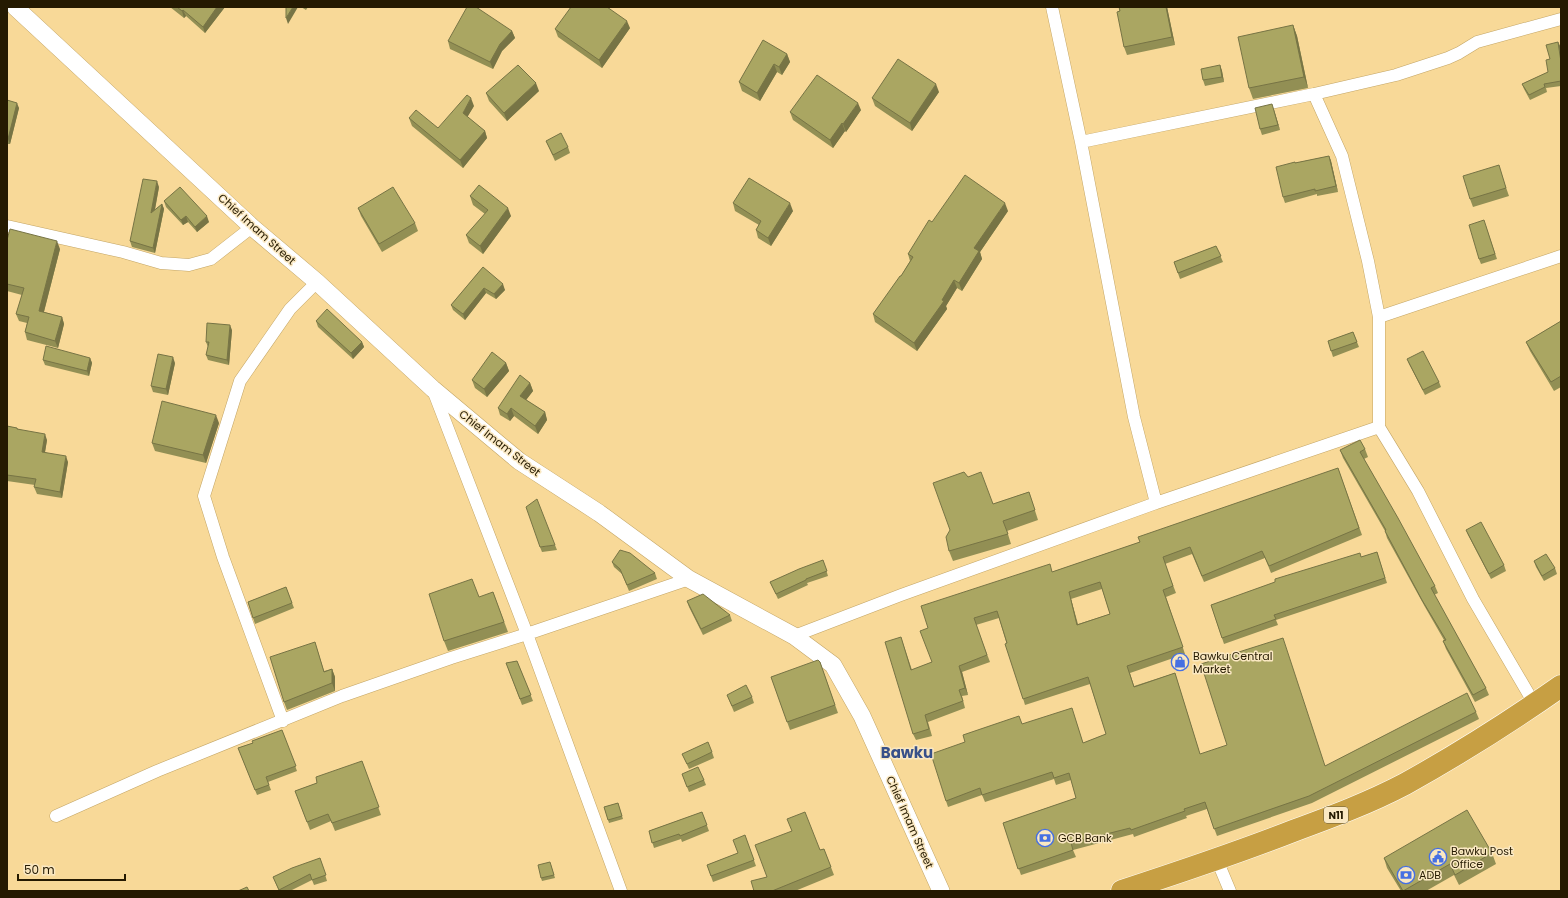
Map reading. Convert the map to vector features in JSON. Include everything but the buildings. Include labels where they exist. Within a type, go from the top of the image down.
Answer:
[{"type":"highway","name":"N11","points":[[1122,891],[1217,860],[1333,816],[1404,784],[1535,705],[1561,686]]},
{"type":"street","name":"Chief Imam Street","points":[[15,7],[252,227],[317,282],[433,389],[519,461],[599,514],[688,579],[794,636],[833,665],[862,716],[941,891]]},
{"type":"street","points":[[1052,7],[1081,142],[1134,417],[1156,504]]},
{"type":"street","points":[[1081,142],[1314,94],[1396,75],[1448,58],[1477,42],[1561,19]]},
{"type":"street","points":[[1314,94],[1342,156],[1368,260],[1379,317],[1379,428],[1418,492],[1473,599],[1535,705]]},
{"type":"street","points":[[7,226],[123,252],[161,263],[189,265],[211,259],[252,227]]},
{"type":"street","points":[[1379,317],[1561,256]]},
{"type":"street","points":[[283,721],[223,557],[204,496],[240,381],[290,309],[317,282]]},
{"type":"street","points":[[433,389],[527,634],[621,891]]},
{"type":"street","points":[[794,636],[901,595],[1156,504],[1379,428]]},
{"type":"street","points":[[56,816],[157,771],[342,696],[688,579]]},
{"type":"street","points":[[1217,860],[1230,891]]},
{"type":"place","name":"Bawku Central Market","points":[[1180,662]]},
{"type":"place","name":"GCB Bank","points":[[1045,838]]},
{"type":"place","name":"Bawku Post Office","points":[[1438,857]]},
{"type":"place","name":"ADB","points":[[1406,875]]},
{"type":"district","name":"Bawku","points":[[907,753]]}]
